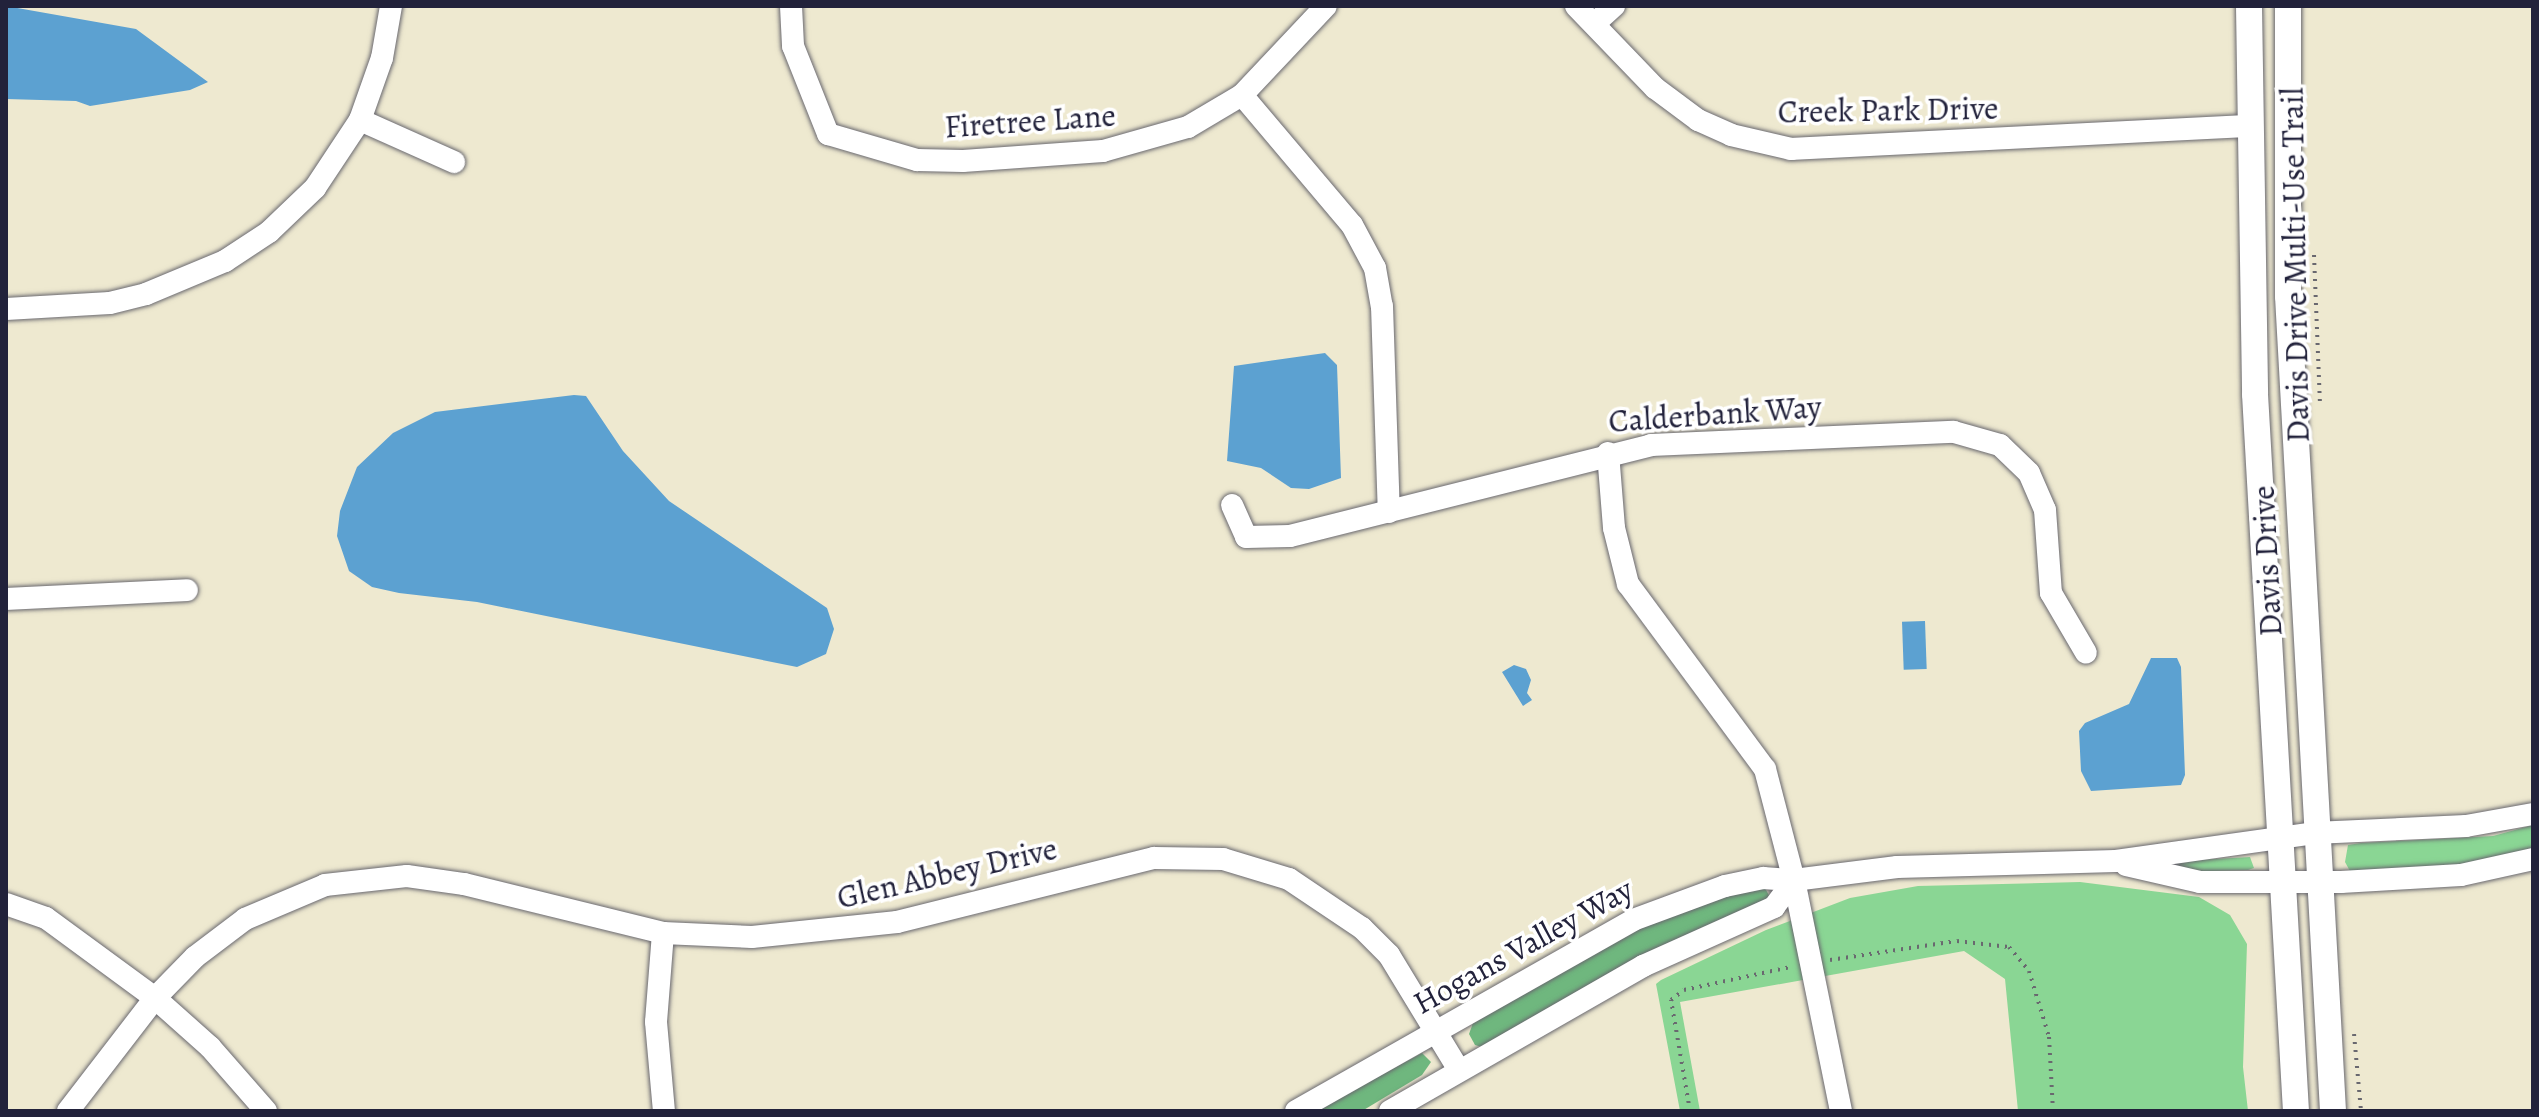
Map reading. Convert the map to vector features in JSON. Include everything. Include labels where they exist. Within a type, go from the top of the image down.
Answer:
[{"type":"main road","name":"Davis Drive","points":[[2249,6],[2255,394],[2277,839],[2296,1111]]},
{"type":"main road","name":"Davis Drive","points":[[2288,6],[2288,296],[2314,833],[2333,1111]]},
{"type":"street","points":[[6,309],[110,303],[183,281],[225,261],[269,232],[315,188],[360,120],[382,58],[391,6]]},
{"type":"street","name":"Firetree Lane","points":[[791,6],[801,74],[828,134],[917,160],[1122,148],[1188,127],[1242,95],[1326,6]]},
{"type":"street","name":"Creek Park Drive","points":[[1576,6],[1655,88],[1698,120],[1731,135],[1791,149],[2250,126]]},
{"type":"street","points":[[1594,24],[1614,6]]},
{"type":"street","points":[[1242,95],[1344,215],[1375,268],[1382,306],[1389,512]]},
{"type":"street","points":[[360,120],[454,162]]},
{"type":"street","name":"Calderbank Way","points":[[1232,505],[1246,537],[1328,530],[1608,453],[1651,445],[1954,432],[2000,445],[2029,473],[2045,510],[2051,593],[2086,653]]},
{"type":"street","points":[[1608,453],[1614,528],[1628,584],[1758,756],[1775,799],[1841,1111]]},
{"type":"street","points":[[6,599],[187,590]]},
{"type":"street","name":"Hogans Valley Way","points":[[1296,1111],[1633,920],[1685,897],[1763,878],[1794,880],[1897,867],[2116,861],[2314,833],[2466,826],[2533,814]]},
{"type":"street","name":"Glen Abbey Drive","points":[[68,1111],[155,998],[195,957],[245,919],[325,885],[407,876],[464,884],[663,933],[832,932],[939,913],[1121,864],[1154,858],[1223,859],[1289,879],[1362,928],[1389,955],[1437,1029],[1459,1070]]},
{"type":"street","name":"Hogans Valley Way","points":[[2116,861],[2200,882],[2435,877],[2533,859]]},
{"type":"street","points":[[1390,1111],[1643,966],[1774,907],[1794,880]]},
{"type":"street","points":[[6,904],[46,918],[155,998],[210,1047],[266,1111]]},
{"type":"street","points":[[663,933],[656,1047],[664,1111]]},
{"type":"path","name":"Davis Drive Multi-Use Trail","points":[[2313,246],[2320,405]]},
{"type":"path","points":[[1690,1111],[1671,1000],[1684,990],[1811,963],[1957,941],[2009,947],[2029,971],[2049,1037],[2053,1111]]},
{"type":"green space","points":[[2533,825],[2533,854],[2471,868],[2351,873],[2345,862],[2348,845],[2493,836]]},
{"type":"green space","points":[[2250,857],[2254,868],[2248,870],[2177,872],[2173,867],[2179,861]]},
{"type":"green space","points":[[2080,882],[2199,897],[2230,915],[2247,944],[2243,1067],[2248,1111],[2018,1111],[2005,979],[1964,951],[1680,1002],[1700,1111],[1680,1111],[1656,984],[1661,980],[1766,930],[1850,898],[1918,886]]},
{"type":"green space","points":[[1749,888],[1765,888],[1771,899],[1485,1048],[1475,1045],[1469,1034],[1473,1023],[1638,929]]},
{"type":"green space","points":[[1422,1053],[1431,1062],[1422,1075],[1362,1111],[1314,1111]]},
{"type":"water","points":[[6,6],[136,29],[208,82],[190,90],[90,106],[76,101],[6,99]]},
{"type":"water","points":[[1325,353],[1337,365],[1341,478],[1309,489],[1291,488],[1261,468],[1227,461],[1234,366]]},
{"type":"water","points":[[586,396],[623,451],[669,501],[827,608],[834,629],[826,654],[797,667],[477,602],[399,593],[372,587],[349,571],[337,536],[340,511],[357,467],[393,433],[435,412]]},
{"type":"water","points":[[1925,621],[1927,669],[1904,670],[1902,622]]},
{"type":"water","points":[[2151,658],[2177,658],[2181,667],[2185,775],[2181,785],[2091,791],[2081,771],[2079,731],[2085,723],[2129,704]]},
{"type":"water","points":[[1514,665],[1526,669],[1531,680],[1527,693],[1532,700],[1523,706],[1502,672]]}]
